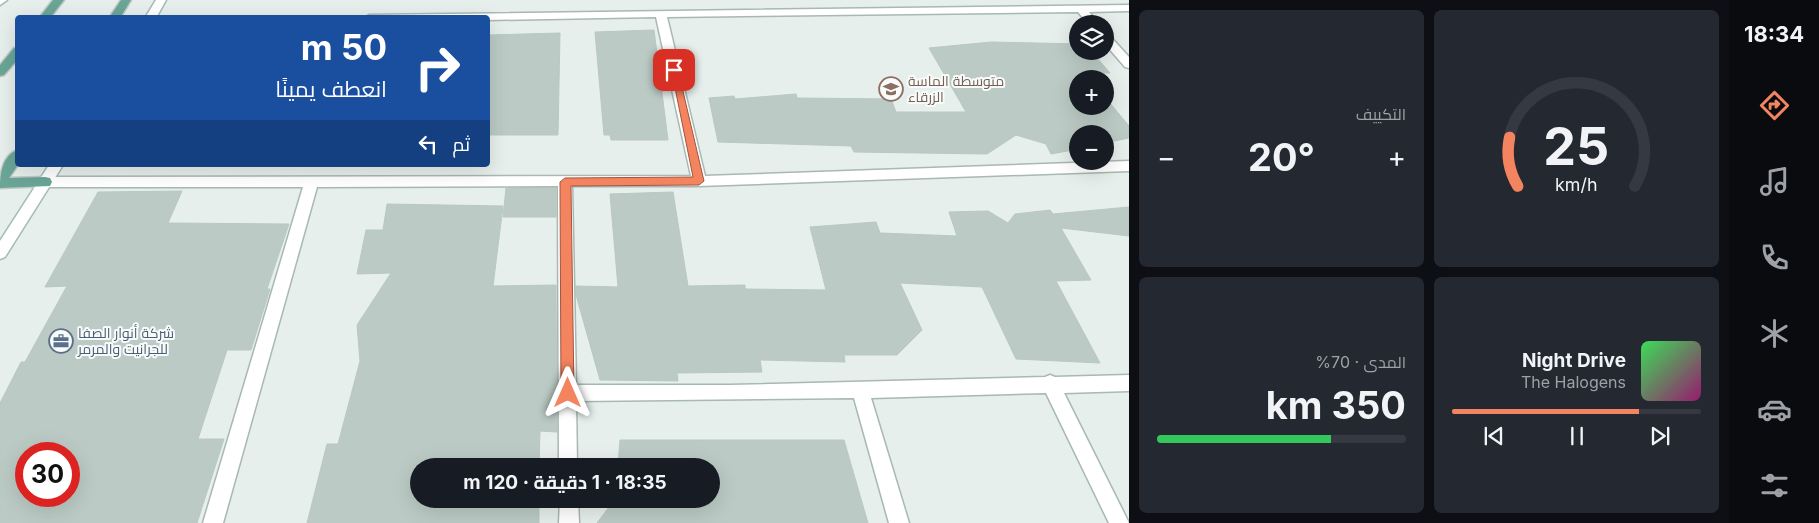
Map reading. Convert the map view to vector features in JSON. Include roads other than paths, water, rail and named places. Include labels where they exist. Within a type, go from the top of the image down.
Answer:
[{"type":"main road","points":[[46,15],[59,0]]},
{"type":"main road","points":[[116,15],[126,0]]},
{"type":"main road","points":[[0,72],[15,54]]},
{"type":"main road","points":[[0,182],[15,160]]},
{"type":"main road","points":[[0,182],[45,182]]},
{"type":"street","points":[[152,15],[161,0]]},
{"type":"street","points":[[771,0],[776,13]]},
{"type":"street","points":[[1080,8],[1086,15]]},
{"type":"street","points":[[490,16],[1129,8]]},
{"type":"street","points":[[661,14],[699,181]]},
{"type":"street","points":[[1114,47],[1129,64]]},
{"type":"street","points":[[45,182],[699,181],[1129,166]]},
{"type":"street","points":[[0,254],[55,167]]},
{"type":"street","points":[[565,182],[568,458]]},
{"type":"street","points":[[213,523],[311,183]]},
{"type":"street","points":[[568,393],[860,390],[1050,383],[1129,383]]},
{"type":"street","points":[[1050,383],[1119,523]]},
{"type":"street","points":[[860,390],[899,523]]},
{"type":"street","points":[[569,508],[569,523]]},
{"type":"place","name":"متوسطة الماسة الزرقاء","points":[[891,89]]},
{"type":"place","name":"شركة أنوار الصفا للجرانيت والمرمر","points":[[61,341]]}]
